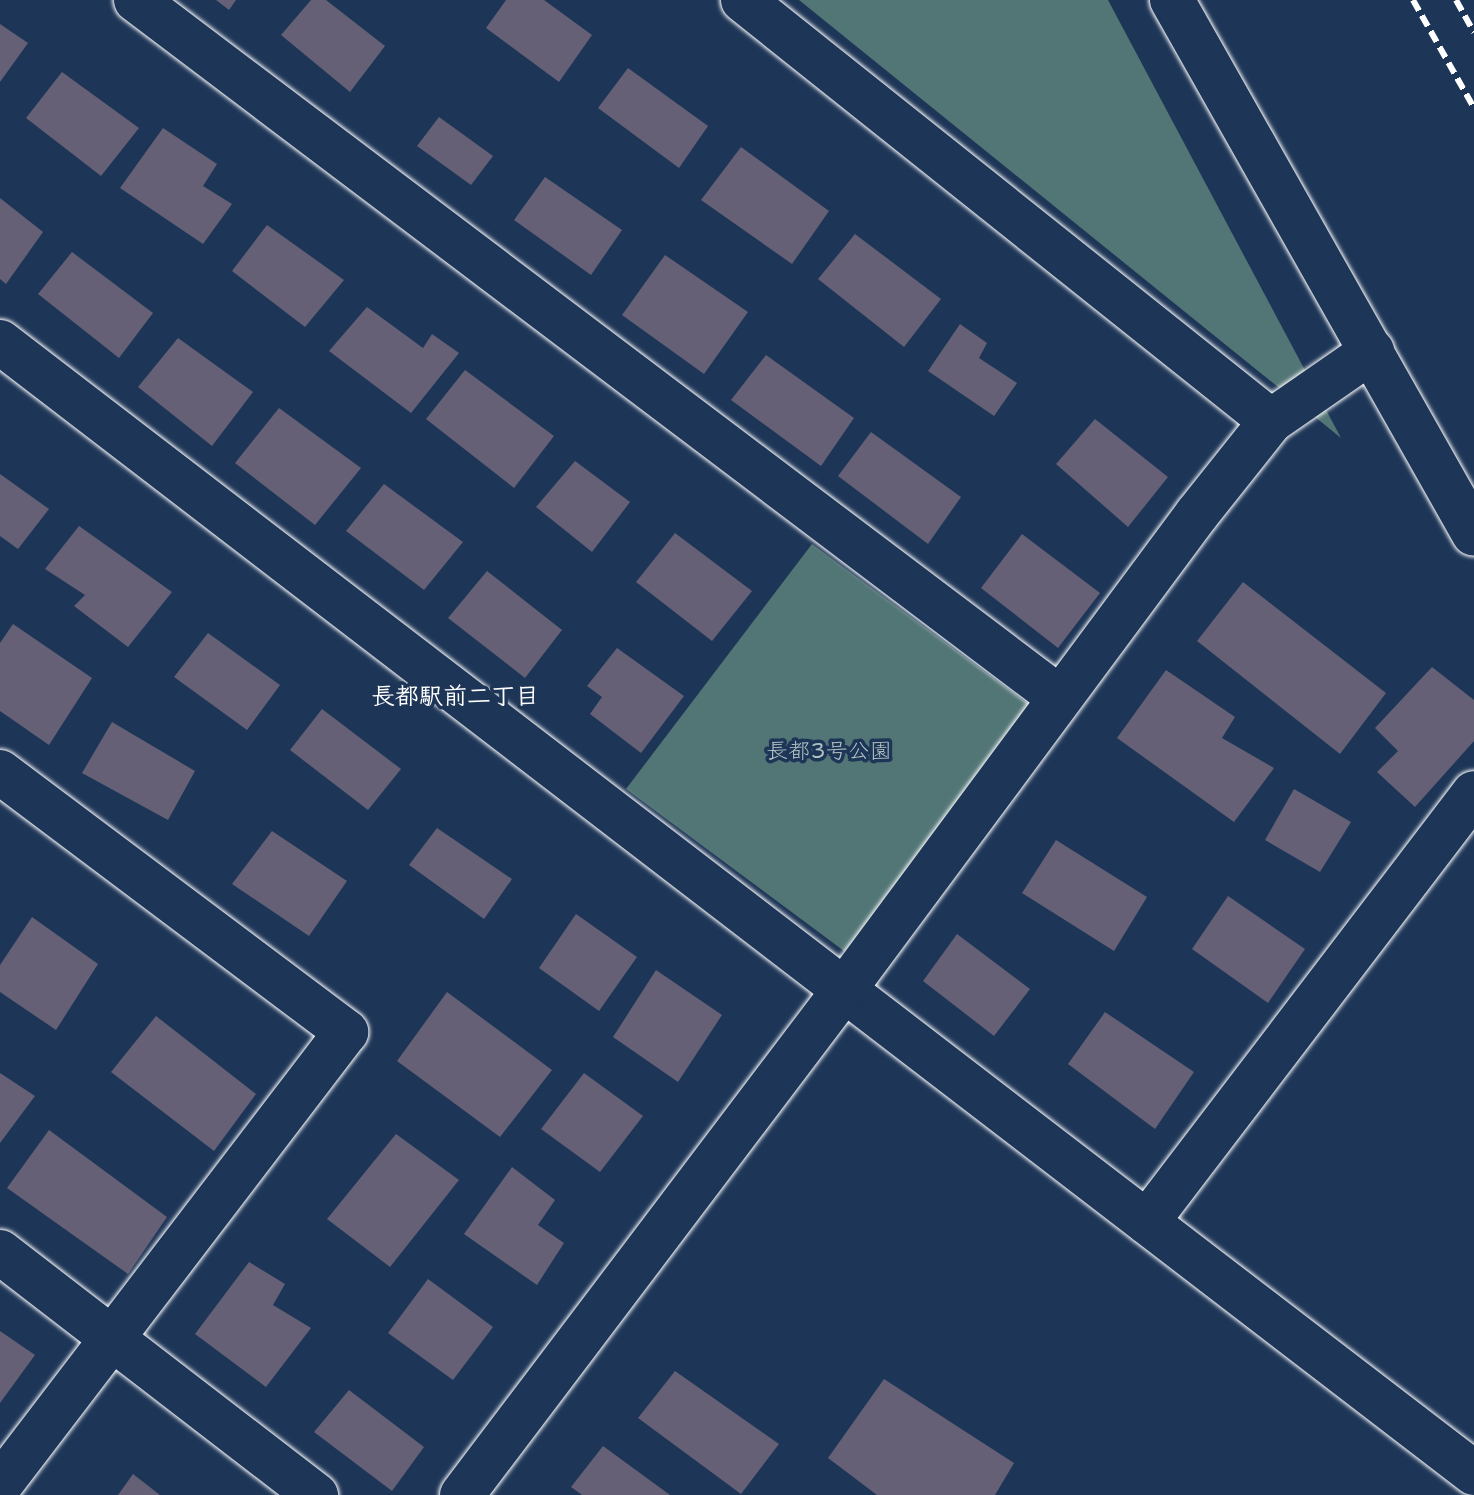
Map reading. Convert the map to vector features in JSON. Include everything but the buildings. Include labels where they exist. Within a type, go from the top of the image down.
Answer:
[{"type":"street","points":[[136,0],[1060,698]]},
{"type":"street","points":[[743,0],[1271,421]]},
{"type":"street","points":[[1172,0],[1474,534]]},
{"type":"street","points":[[0,342],[1474,1473]]},
{"type":"street","points":[[462,1495],[844,990],[1197,514],[1271,421],[1372,351]]},
{"type":"street","points":[[0,772],[346,1032],[0,1485]]},
{"type":"street","points":[[1147,1222],[1474,793]]},
{"type":"street","points":[[0,1252],[316,1495]]},
{"type":"green space","points":[[799,0],[1108,0],[1341,438]]},
{"type":"green space","name":"長都3号公園","points":[[812,544],[1034,708],[848,954],[626,789]]},
{"type":"railway","points":[[1413,0],[1474,108]]},
{"type":"railway","points":[[1456,0],[1474,32]]},
{"type":"district","name":"長都駅前二丁目","points":[[455,697]]}]
